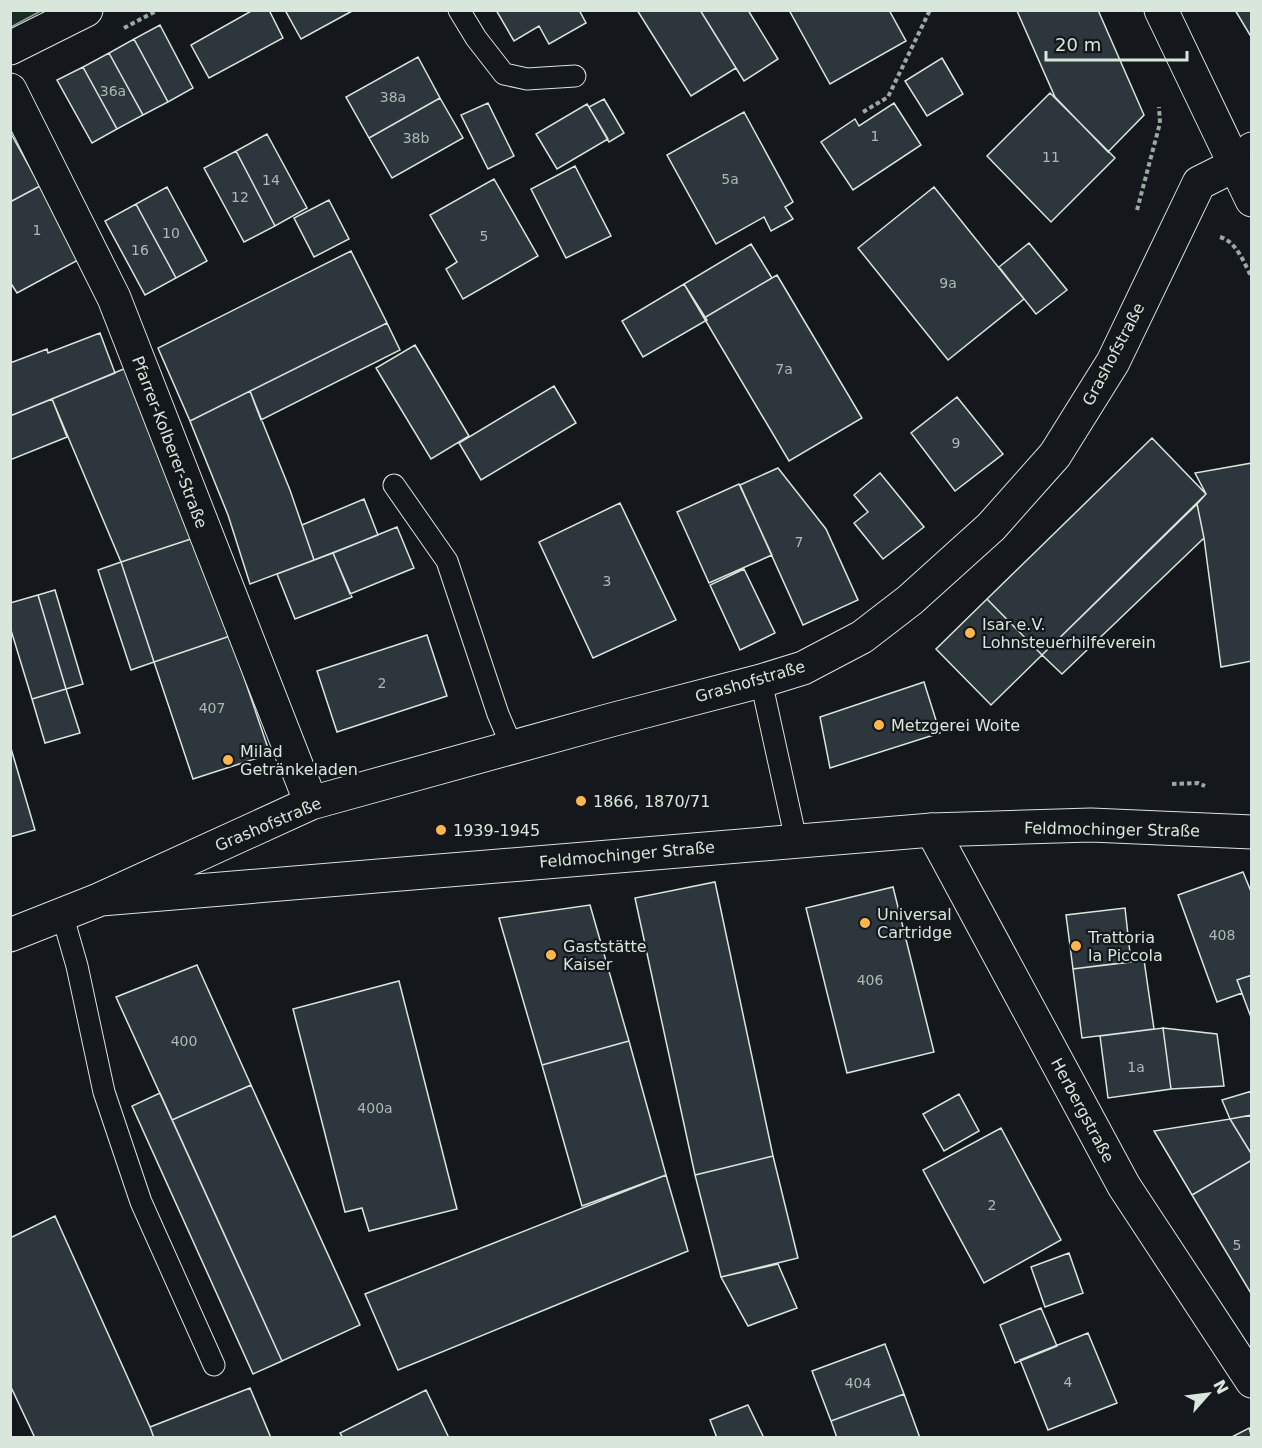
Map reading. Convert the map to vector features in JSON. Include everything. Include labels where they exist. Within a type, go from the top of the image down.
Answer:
[{"type":"street","points":[[10,48],[86,10]]},
{"type":"street","points":[[1161,10],[1243,157],[1251,200]]},
{"type":"street","name":"Pfarrer-Kolberer-Straße","points":[[10,90],[114,298],[311,803]]},
{"type":"street","name":"Grashofstraße","points":[[101,899],[311,803],[676,702],[761,681],[804,668],[862,637],[910,600],[991,527],[1055,455],[1113,362],[1198,183],[1243,157]]},
{"type":"street","name":"Feldmochinger Straße","points":[[10,935],[101,899],[796,840],[932,830],[1092,825],[1251,832]]},
{"type":"street","name":"Herbergstraße","points":[[932,830],[1124,1186],[1251,1381]]},
{"type":"lane","points":[[459,10],[476,38],[504,74],[527,79],[575,76]]},
{"type":"lane","points":[[394,485],[447,561],[498,714],[512,747]]},
{"type":"lane","points":[[761,681],[796,840]]},
{"type":"lane","points":[[62,914],[104,1092],[126,1158],[141,1202],[214,1365]]},
{"type":"path","points":[[863,112],[888,97],[930,10]]},
{"type":"path","points":[[1136,215],[1160,123],[1158,104]]},
{"type":"green space","points":[[11,10],[41,10],[41,11],[11,27]]},
{"type":"building","points":[[253,10],[269,10],[283,38],[209,78],[191,45]]},
{"type":"building","points":[[285,10],[354,10],[301,39]]},
{"type":"building","points":[[496,10],[579,10],[586,23],[549,44],[539,26],[514,41]]},
{"type":"building","points":[[637,10],[700,10],[736,68],[691,96]]},
{"type":"building","points":[[700,10],[748,10],[778,59],[744,81]]},
{"type":"building","points":[[789,10],[889,10],[906,41],[830,84]]},
{"type":"building","points":[[1098,10],[1144,115],[1108,152],[1055,97],[1017,11]]},
{"type":"building","points":[[1235,10],[1252,10],[1252,34],[1250,35]]},
{"type":"building","points":[[160,25],[193,88],[168,102],[134,39]]},
{"type":"building","points":[[134,39],[168,102],[143,115],[109,53]]},
{"type":"building","points":[[109,53],[143,115],[117,129],[83,67]]},
{"type":"building","points":[[418,57],[440,98],[369,138],[346,97]]},
{"type":"building","points":[[942,58],[963,94],[927,116],[905,81]]},
{"type":"building","points":[[83,67],[117,129],[92,143],[57,80]]},
{"type":"building","points":[[1050,93],[1115,158],[1051,222],[987,156]]},
{"type":"building","points":[[440,98],[463,138],[392,178],[369,138]]},
{"type":"building","points":[[604,99],[624,133],[609,142],[589,107]]},
{"type":"building","points":[[488,103],[514,156],[488,169],[461,115]]},
{"type":"building","points":[[894,103],[921,145],[853,190],[821,142],[855,119],[859,126]]},
{"type":"building","points":[[587,104],[608,139],[557,169],[536,134]]},
{"type":"building","points":[[744,112],[793,202],[785,207],[793,219],[771,231],[764,217],[716,244],[667,155]]},
{"type":"building","points":[[10,132],[40,186],[10,202]]},
{"type":"building","points":[[267,134],[307,208],[275,226],[236,151]]},
{"type":"building","points":[[236,151],[275,226],[244,242],[204,168]]},
{"type":"building","points":[[575,166],[611,236],[566,258],[531,189]]},
{"type":"building","points":[[494,179],[538,256],[463,299],[446,269],[457,262],[430,215]]},
{"type":"building","points":[[40,186],[80,259],[17,293],[10,282],[10,202]]},
{"type":"building","points":[[167,187],[207,261],[176,278],[136,204]]},
{"type":"building","points":[[934,187],[1024,299],[948,360],[858,248]]},
{"type":"building","points":[[329,200],[349,239],[314,257],[294,218]]},
{"type":"building","points":[[136,204],[176,278],[145,295],[105,221]]},
{"type":"building","points":[[1029,243],[1067,290],[1036,314],[999,267]]},
{"type":"building","points":[[751,244],[772,278],[704,318],[684,284]]},
{"type":"building","points":[[351,251],[387,323],[190,421],[158,348]]},
{"type":"building","points":[[777,275],[862,418],[789,461],[704,318]]},
{"type":"building","points":[[684,284],[707,320],[643,357],[622,321]]},
{"type":"building","points":[[387,323],[400,350],[261,420],[250,391]]},
{"type":"building","points":[[100,333],[115,373],[10,416],[10,363],[47,349],[48,353]]},
{"type":"building","points":[[415,345],[469,436],[431,459],[376,368]]},
{"type":"building","points":[[126,368],[197,537],[121,562],[52,399]]},
{"type":"building","points":[[554,386],[576,423],[481,480],[459,443]]},
{"type":"building","points":[[250,391],[290,490],[314,560],[250,584],[228,515],[190,421]]},
{"type":"building","points":[[957,397],[1003,454],[955,491],[911,433]]},
{"type":"building","points":[[52,399],[67,437],[10,460],[10,416]]},
{"type":"building","points":[[1152,438],[1206,494],[1042,655],[987,599]]},
{"type":"building","points":[[1252,463],[1252,661],[1221,667],[1204,538],[1197,504],[1206,494],[1195,473]]},
{"type":"building","points":[[778,468],[826,529],[858,600],[803,625],[740,485]]},
{"type":"building","points":[[880,473],[924,527],[883,559],[854,523],[868,512],[854,495]]},
{"type":"building","points":[[739,484],[772,555],[709,583],[677,512]]},
{"type":"building","points":[[364,499],[378,535],[314,560],[302,525]]},
{"type":"building","points":[[620,503],[676,620],[593,658],[539,542]]},
{"type":"building","points":[[1197,504],[1204,538],[1062,674],[1042,655]]},
{"type":"building","points":[[397,527],[414,568],[350,594],[333,553]]},
{"type":"building","points":[[197,537],[230,636],[154,662],[121,562]]},
{"type":"building","points":[[333,553],[352,597],[295,619],[277,574]]},
{"type":"building","points":[[121,562],[154,662],[131,670],[98,570]]},
{"type":"building","points":[[744,569],[775,633],[740,650],[710,585]]},
{"type":"building","points":[[55,590],[83,684],[66,689],[38,595]]},
{"type":"building","points":[[38,595],[66,689],[32,699],[10,627],[10,603]]},
{"type":"building","points":[[987,599],[1042,655],[991,705],[936,649]]},
{"type":"building","points":[[427,635],[447,696],[337,732],[317,671]]},
{"type":"building","points":[[230,636],[270,754],[193,779],[154,662]]},
{"type":"building","name":"Metzgerei Woite","points":[[924,682],[940,733],[830,768],[820,717]]},
{"type":"building","points":[[66,689],[80,733],[45,743],[32,699]]},
{"type":"building","points":[[10,745],[35,830],[10,837]]},
{"type":"building","points":[[1243,872],[1252,894],[1252,975],[1237,980],[1242,993],[1217,1002],[1178,895]]},
{"type":"building","points":[[715,882],[773,1156],[695,1175],[635,898]]},
{"type":"building","points":[[893,887],[934,1052],[847,1073],[806,908]]},
{"type":"building","points":[[590,905],[629,1041],[542,1065],[499,918]]},
{"type":"building","points":[[1125,908],[1131,962],[1073,969],[1066,915]]},
{"type":"building","points":[[1144,960],[1154,1029],[1082,1038],[1073,969]]},
{"type":"building","points":[[197,965],[251,1085],[172,1120],[116,997]]},
{"type":"building","points":[[1252,975],[1252,1020],[1237,980]]},
{"type":"building","points":[[399,981],[457,1209],[369,1231],[362,1208],[345,1212],[293,1009]]},
{"type":"building","points":[[1163,1028],[1217,1034],[1224,1086],[1171,1089]]},
{"type":"building","points":[[1163,1028],[1171,1089],[1108,1098],[1100,1036]]},
{"type":"building","points":[[629,1041],[666,1175],[582,1206],[542,1065]]},
{"type":"building","points":[[251,1085],[360,1325],[282,1361],[172,1120]]},
{"type":"building","points":[[1252,1091],[1252,1115],[1230,1119],[1222,1100]]},
{"type":"building","points":[[160,1093],[282,1361],[253,1374],[132,1106]]},
{"type":"building","points":[[959,1094],[979,1131],[944,1151],[923,1114]]},
{"type":"building","points":[[1252,1115],[1252,1155],[1230,1119]]},
{"type":"building","points":[[1230,1119],[1252,1155],[1252,1160],[1192,1195],[1154,1131]]},
{"type":"building","points":[[1001,1128],[1061,1240],[984,1283],[923,1170]]},
{"type":"building","points":[[773,1156],[798,1258],[721,1277],[695,1175]]},
{"type":"building","points":[[1252,1160],[1252,1295],[1192,1195]]},
{"type":"building","points":[[666,1175],[688,1251],[398,1370],[365,1294]]},
{"type":"building","points":[[55,1216],[154,1438],[35,1438],[10,1385],[10,1238]]},
{"type":"building","points":[[1069,1253],[1083,1293],[1045,1307],[1031,1267]]},
{"type":"building","points":[[778,1264],[797,1308],[748,1326],[721,1277]]},
{"type":"building","points":[[1041,1308],[1057,1346],[1015,1363],[1000,1325]]},
{"type":"building","points":[[1088,1333],[1117,1403],[1048,1430],[1020,1360]]},
{"type":"building","points":[[885,1344],[904,1394],[831,1421],[812,1371]]},
{"type":"building","points":[[250,1388],[271,1438],[154,1438],[150,1427]]},
{"type":"building","points":[[426,1390],[449,1438],[343,1438],[340,1433]]},
{"type":"building","points":[[904,1394],[920,1438],[837,1438],[831,1421]]},
{"type":"building","points":[[748,1405],[764,1438],[717,1438],[710,1420]]},
{"type":"building","points":[[1249,1428],[1252,1438],[1230,1438]]},
{"type":"place","name":"Isar e.V. Lohnsteuerhilfeverein","points":[[970,633]]},
{"type":"place","name":"Metzgerei Woite","points":[[879,725]]},
{"type":"place","name":"Milad Getränkeladen","points":[[228,760]]},
{"type":"place","name":"1866, 1870/71","points":[[581,801]]},
{"type":"place","name":"1939-1945","points":[[441,830]]},
{"type":"place","name":"Universal Cartridge","points":[[865,923]]},
{"type":"place","name":"Trattoria la Piccola","points":[[1076,946]]},
{"type":"place","name":"Gaststätte Kaiser","points":[[551,955]]}]
